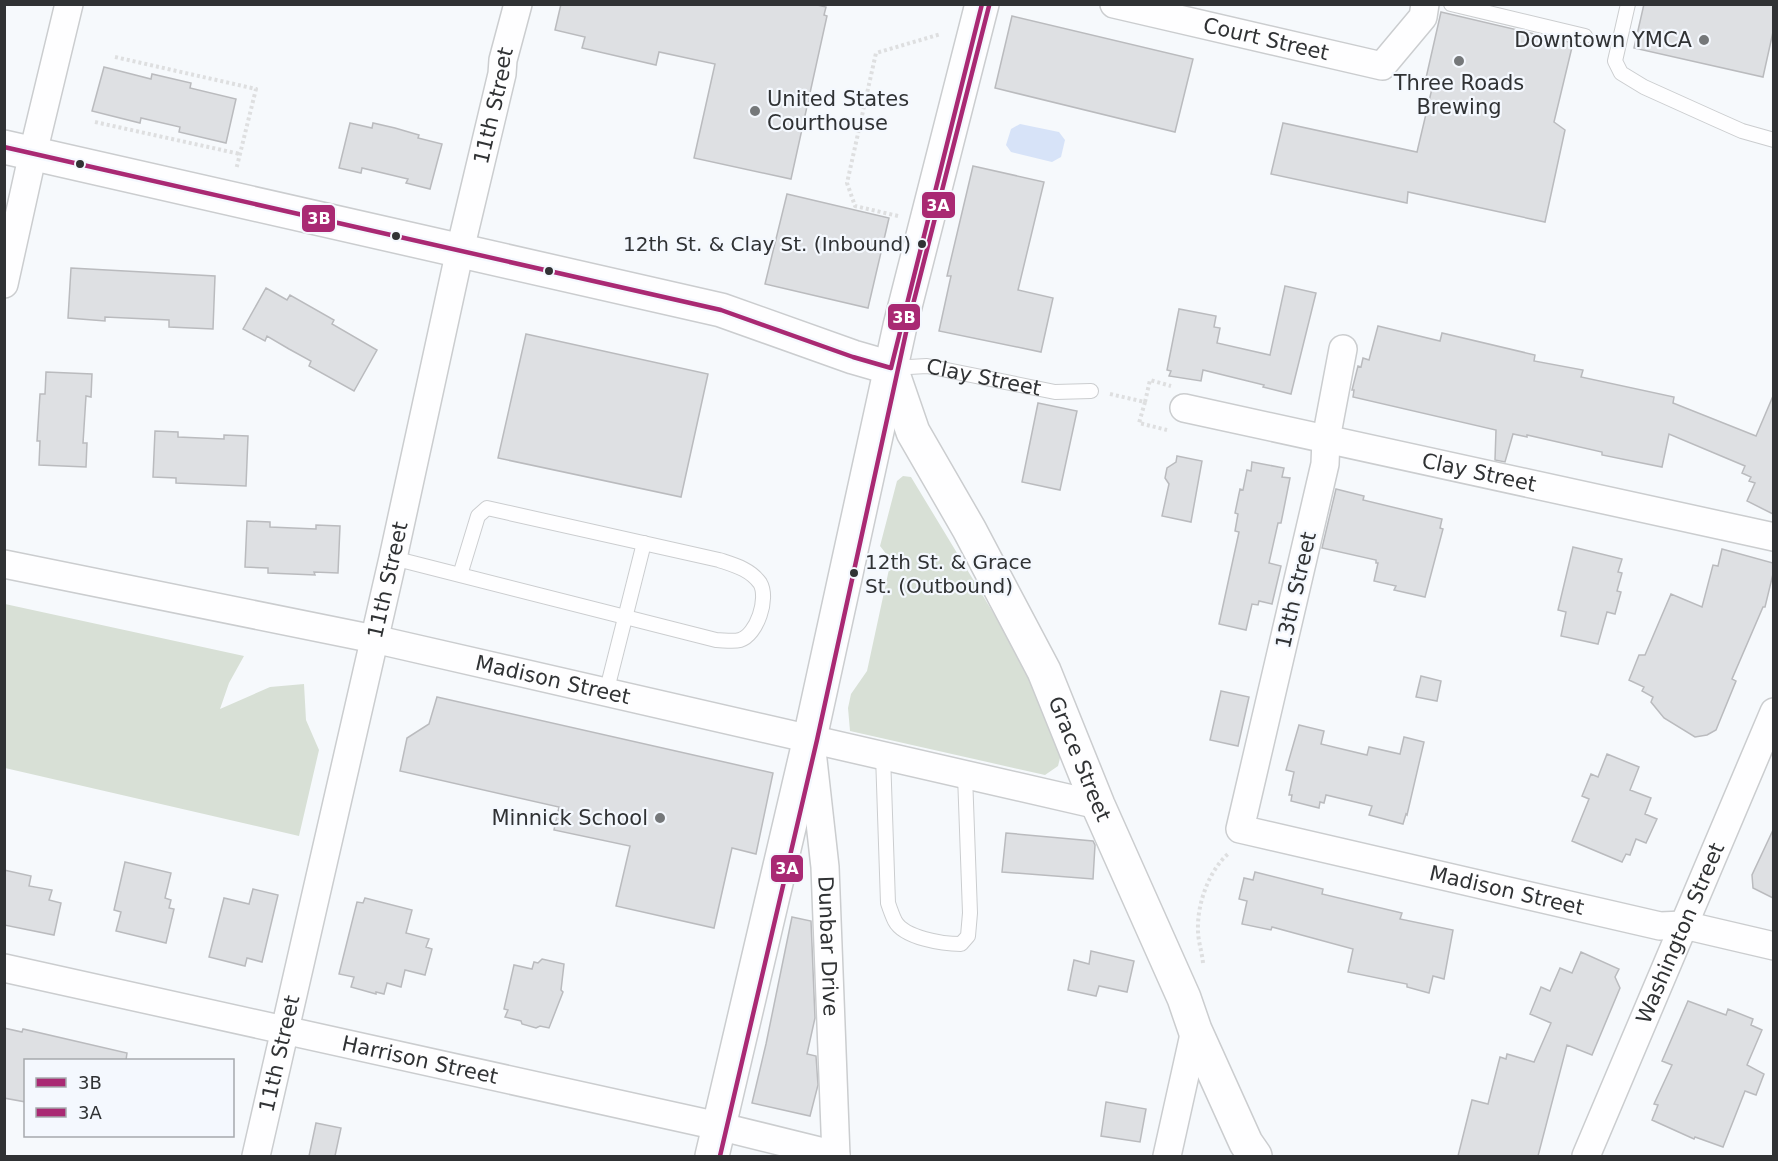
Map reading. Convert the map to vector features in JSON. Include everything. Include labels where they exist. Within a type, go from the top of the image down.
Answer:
[{"type":"main road","points":[[715,1141],[810,738],[900,326],[982,4]]},
{"type":"main road","name":"Clay Street","points":[[19,150],[721,310],[853,357],[891,368]]},
{"type":"main road","name":"Grace Street","points":[[891,368],[913,432],[969,529],[1044,671],[1098,805],[1184,998],[1195,1030],[1246,1143],[1255,1156]]},
{"type":"street","points":[[4,284],[19,150],[69,4]]},
{"type":"street","name":"11th Street","points":[[256,1156],[393,558],[460,250],[502,74],[503,60],[518,4]]},
{"type":"street","name":"Court Street","points":[[1114,4],[1382,66],[1423,17],[1425,4]]},
{"type":"street","name":"13th Street","points":[[1237,839],[1325,464],[1326,439],[1342,349]]},
{"type":"street","name":"Clay Street","points":[[1182,398],[1326,439],[1773,537]]},
{"type":"street","name":"Madison Street","points":[[4,564],[374,639],[1098,805]]},
{"type":"street","name":"Washington Street","points":[[1586,1156],[1773,712]]},
{"type":"street","name":"Dunbar Drive","points":[[810,738],[825,867],[836,1156]]},
{"type":"street","name":"Madison Street","points":[[1237,839],[1660,926],[1684,925],[1773,946]]},
{"type":"street","name":"Harrison Street","points":[[4,968],[284,1031],[715,1141],[836,1156]]},
{"type":"street","points":[[1167,1156],[1195,1030]]},
{"type":"lane","points":[[1451,4],[1585,36]]},
{"type":"lane","points":[[1628,4],[1615,61],[1621,74],[1644,87],[1742,131],[1773,140]]},
{"type":"lane","name":"Clay Street","points":[[891,368],[927,366],[1055,392],[1097,392]]},
{"type":"lane","points":[[393,558],[716,640],[741,640],[754,630],[765,599],[760,584],[746,570],[719,560],[487,508],[478,516],[460,575]]},
{"type":"lane","points":[[606,693],[644,543]]},
{"type":"lane","points":[[883,755],[888,903],[896,923],[913,935],[945,944],[961,944],[968,936],[970,913],[966,775]]},
{"type":"path","points":[[898,216],[855,206],[847,183],[876,53],[941,34]]},
{"type":"path","points":[[115,57],[256,90],[236,174]]},
{"type":"path","points":[[95,122],[240,154]]},
{"type":"path","points":[[1170,431],[1139,423],[1150,380],[1182,398]]},
{"type":"path","points":[[1097,392],[1145,402]]},
{"type":"path","points":[[1203,967],[1198,933],[1198,913],[1218,864],[1237,839]]},
{"type":"shaded area","points":[[903,476],[911,477],[1000,624],[1035,689],[1062,750],[1058,766],[1045,775],[850,731],[848,708],[851,694],[867,671],[891,560],[880,546],[897,481]]},
{"type":"shaded area","points":[[5,604],[244,656],[229,683],[220,709],[270,687],[304,684],[306,720],[319,750],[299,836],[5,768]]},
{"type":"water","points":[[1020,124],[1059,132],[1065,140],[1061,157],[1052,162],[1011,152],[1006,145],[1011,129]]},
{"type":"building","name":"United States Courthouse","points":[[561,4],[813,4],[826,7],[824,15],[827,16],[791,179],[694,158],[715,64],[659,52],[656,65],[582,48],[585,37],[555,30]]},
{"type":"building","name":"Downtown YMCA","points":[[1644,4],[1773,4],[1773,32],[1763,77],[1634,48]]},
{"type":"building","points":[[1441,12],[1573,43],[1554,122],[1565,130],[1545,222],[1408,192],[1407,203],[1271,174],[1283,123],[1417,152],[1434,80],[1426,78]]},
{"type":"building","points":[[1012,16],[1193,59],[1175,132],[995,88]]},
{"type":"building","points":[[104,67],[151,79],[152,74],[191,83],[190,88],[236,99],[226,143],[179,132],[180,127],[141,118],[140,123],[92,111]]},
{"type":"building","points":[[350,123],[372,128],[373,123],[395,128],[419,135],[418,138],[442,144],[430,189],[406,183],[408,179],[362,168],[361,173],[339,168]]},
{"type":"building","points":[[973,166],[1044,182],[1018,290],[1053,298],[1041,352],[939,331],[951,276],[947,276]]},
{"type":"building","points":[[787,194],[889,218],[868,308],[765,284]]},
{"type":"building","points":[[71,268],[215,276],[213,329],[169,327],[169,320],[105,317],[105,321],[68,318]]},
{"type":"building","points":[[1285,286],[1316,293],[1291,394],[1203,370],[1201,381],[1169,376],[1171,371],[1167,370],[1179,309],[1216,316],[1214,327],[1220,328],[1217,343],[1270,355]]},
{"type":"building","points":[[266,288],[287,300],[290,295],[334,320],[332,324],[377,350],[354,391],[309,366],[311,361],[267,336],[265,341],[243,329]]},
{"type":"building","points":[[1378,326],[1440,341],[1442,333],[1535,355],[1534,361],[1583,370],[1581,377],[1674,397],[1673,403],[1756,436],[1773,396],[1773,514],[1747,501],[1755,483],[1749,481],[1751,477],[1742,473],[1745,466],[1669,434],[1662,467],[1602,455],[1602,452],[1527,435],[1527,437],[1513,434],[1505,462],[1495,460],[1496,430],[1353,397],[1354,390],[1352,390],[1358,366],[1361,367],[1363,358],[1369,360]]},
{"type":"building","points":[[526,334],[708,374],[681,497],[498,458]]},
{"type":"building","points":[[46,372],[92,374],[91,397],[86,396],[83,443],[87,443],[86,467],[39,465],[40,441],[37,441],[40,394],[45,394]]},
{"type":"building","points":[[1038,403],[1077,411],[1060,490],[1022,482]]},
{"type":"building","points":[[155,431],[178,432],[178,437],[224,439],[224,435],[248,436],[246,486],[176,483],[176,478],[153,477]]},
{"type":"building","points":[[1177,456],[1202,461],[1191,522],[1162,516],[1169,484],[1165,478],[1167,468],[1176,462]]},
{"type":"building","points":[[1252,462],[1284,468],[1282,477],[1290,478],[1281,523],[1278,523],[1269,563],[1281,566],[1272,604],[1259,601],[1258,605],[1252,604],[1246,630],[1219,624],[1239,532],[1235,531],[1238,514],[1235,513],[1240,489],[1243,490],[1247,470],[1251,471]]},
{"type":"building","points":[[1336,489],[1364,496],[1363,500],[1442,519],[1440,528],[1443,529],[1425,597],[1394,590],[1396,586],[1374,581],[1378,563],[1376,560],[1322,548]]},
{"type":"building","points":[[247,521],[270,522],[270,527],[316,529],[316,525],[340,526],[338,573],[314,572],[315,575],[268,573],[268,568],[245,567]]},
{"type":"building","points":[[1573,547],[1622,559],[1618,572],[1622,573],[1617,591],[1621,592],[1615,614],[1607,612],[1598,644],[1561,636],[1566,612],[1558,610]]},
{"type":"building","points":[[1722,549],[1773,563],[1773,574],[1765,607],[1763,607],[1732,679],[1736,681],[1716,730],[1707,735],[1695,737],[1664,718],[1651,702],[1653,697],[1642,691],[1644,687],[1629,680],[1639,655],[1645,655],[1671,594],[1702,607],[1713,565],[1718,566]]},
{"type":"building","points":[[1421,676],[1441,681],[1437,701],[1416,697]]},
{"type":"building","points":[[1221,691],[1249,697],[1238,746],[1210,740]]},
{"type":"building","name":"Minnick School","points":[[437,697],[773,773],[756,854],[732,848],[714,928],[616,906],[630,846],[554,830],[559,807],[400,771],[407,738],[429,724]]},
{"type":"building","points":[[1299,725],[1324,731],[1321,744],[1367,755],[1369,747],[1400,754],[1404,737],[1424,742],[1403,824],[1369,815],[1372,806],[1326,795],[1324,803],[1320,802],[1319,808],[1291,801],[1292,795],[1289,795],[1294,772],[1286,770]]},
{"type":"building","points":[[1607,754],[1639,767],[1630,790],[1651,798],[1645,814],[1657,819],[1646,843],[1636,839],[1630,855],[1626,854],[1622,862],[1572,841],[1589,799],[1582,796],[1591,774],[1598,777]]},
{"type":"building","points":[[1773,830],[1773,898],[1753,888],[1752,875]]},
{"type":"building","points":[[1006,833],[1093,841],[1095,845],[1093,879],[1002,872]]},
{"type":"building","points":[[125,862],[171,873],[165,898],[171,900],[169,908],[174,909],[166,943],[116,931],[121,912],[114,910]]},
{"type":"building","points":[[4,870],[31,876],[29,886],[52,890],[49,900],[61,903],[54,935],[4,925]]},
{"type":"building","points":[[1255,872],[1323,889],[1322,894],[1402,913],[1400,919],[1453,930],[1444,979],[1433,976],[1429,993],[1407,987],[1407,984],[1348,972],[1353,949],[1272,927],[1271,930],[1242,924],[1247,901],[1239,899],[1244,878],[1253,880]]},
{"type":"building","points":[[253,889],[278,895],[262,962],[247,958],[245,966],[209,957],[224,898],[249,904]]},
{"type":"building","points":[[365,898],[412,910],[406,933],[429,939],[426,947],[432,949],[425,975],[405,970],[401,987],[387,983],[384,994],[351,987],[354,977],[339,974],[357,902],[363,903]]},
{"type":"building","points":[[792,917],[811,921],[815,1018],[807,1054],[816,1056],[818,1085],[810,1116],[752,1103]]},
{"type":"building","points":[[1091,951],[1134,961],[1127,992],[1099,986],[1096,996],[1068,990],[1074,960],[1089,964]]},
{"type":"building","points":[[1581,952],[1619,969],[1615,977],[1620,988],[1592,1055],[1567,1045],[1538,1156],[1458,1156],[1472,1100],[1488,1104],[1500,1057],[1506,1059],[1507,1054],[1534,1062],[1551,1023],[1530,1014],[1541,987],[1550,991],[1560,968],[1572,973]]},
{"type":"building","points":[[542,959],[564,964],[561,990],[563,992],[549,1028],[540,1026],[536,1028],[505,1017],[508,1010],[504,1009],[514,965],[532,969],[534,962],[538,963]]},
{"type":"building","points":[[1688,1001],[1726,1015],[1728,1009],[1753,1019],[1751,1025],[1762,1030],[1747,1065],[1764,1074],[1756,1095],[1745,1091],[1723,1147],[1695,1137],[1694,1139],[1652,1120],[1658,1105],[1654,1104],[1672,1065],[1662,1061]]},
{"type":"building","points":[[4,1028],[22,1032],[23,1029],[127,1053],[126,1059],[24,1059],[24,1102],[4,1098]]},
{"type":"building","points":[[1106,1102],[1146,1109],[1140,1142],[1101,1136]]},
{"type":"building","points":[[316,1123],[341,1128],[335,1156],[309,1156]]},
{"type":"transit line","name":"3B","points":[[4,147],[721,310],[853,357],[891,368],[982,4]]},
{"type":"transit line","name":"3A","points":[[720,1156],[817,740],[907,328],[989,6]]},
{"type":"place","name":"Downtown YMCA","points":[[1704,40]]},
{"type":"place","name":"Three Roads Brewing","points":[[1459,61]]},
{"type":"place","name":"United States Courthouse","points":[[755,111]]},
{"type":"place","name":"12th St. & Clay St. (Inbound)","points":[[922,244]]},
{"type":"place","name":"12th St. & Grace St. (Outbound)","points":[[854,573]]},
{"type":"place","name":"Minnick School","points":[[660,818]]}]
